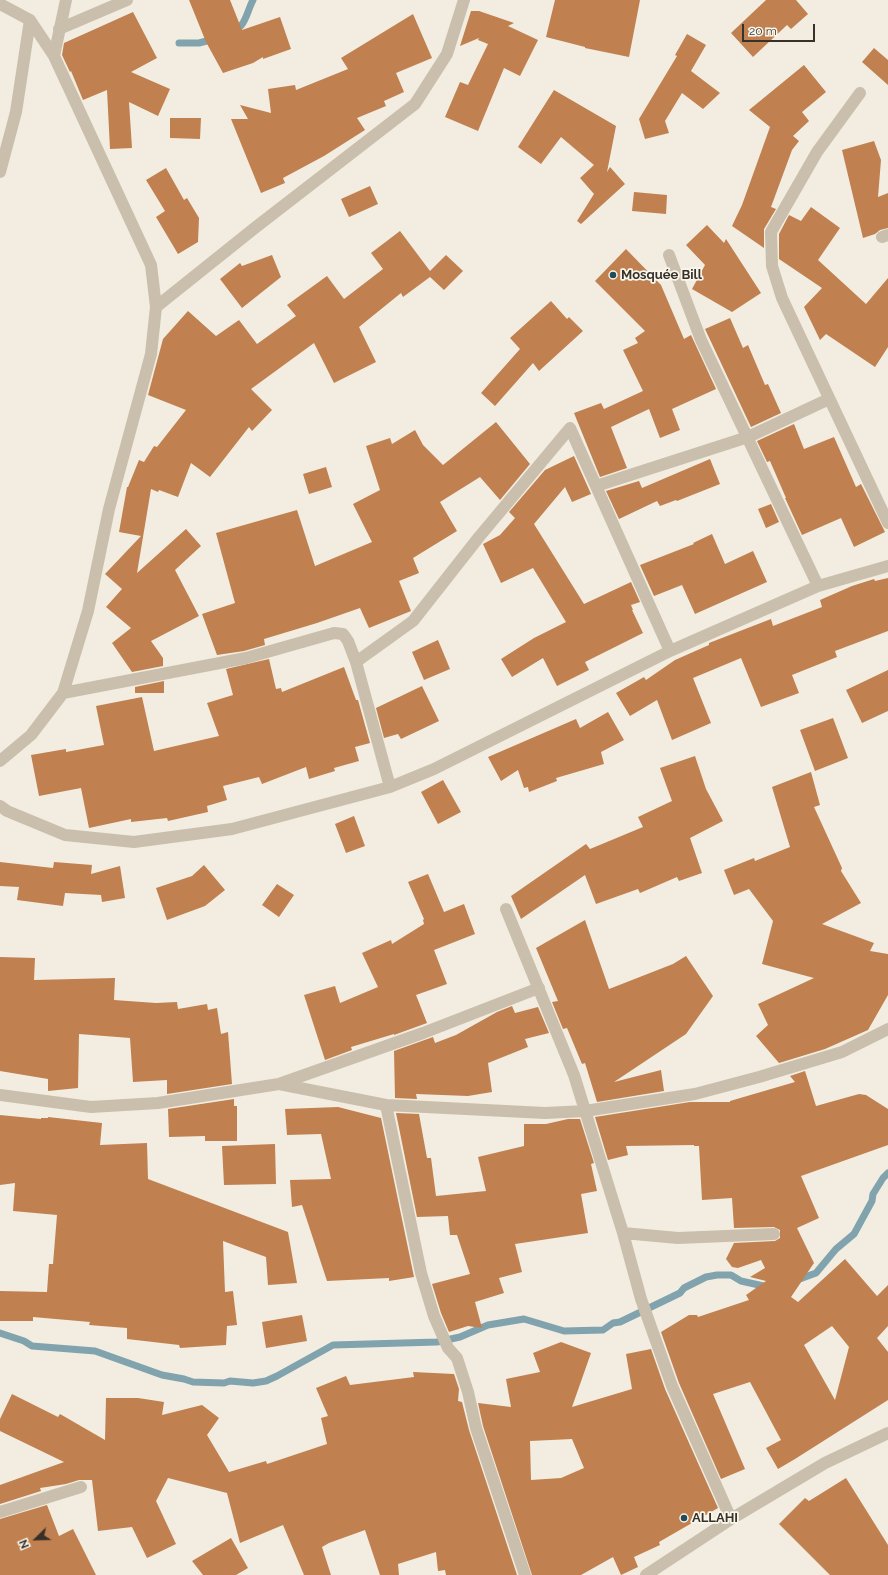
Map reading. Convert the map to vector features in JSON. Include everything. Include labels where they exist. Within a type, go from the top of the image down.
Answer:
[{"type":"street","points":[[54,56],[66,0]]},
{"type":"street","points":[[59,29],[127,0]]},
{"type":"street","points":[[156,308],[256,227],[415,104],[447,54],[464,0]]},
{"type":"street","points":[[0,4],[30,20],[54,56],[151,265],[156,308],[152,354],[109,509],[88,611],[63,693],[31,735],[0,761]]},
{"type":"street","points":[[0,172],[16,112],[30,20]]},
{"type":"street","points":[[860,93],[817,152],[770,232],[772,266],[782,298],[888,523]]},
{"type":"street","points":[[669,255],[701,340],[818,586]]},
{"type":"street","points":[[596,486],[748,438],[829,399]]},
{"type":"street","points":[[356,662],[414,621],[479,537],[570,428],[670,651]]},
{"type":"street","points":[[0,806],[7,811],[65,835],[134,842],[232,829],[390,787],[434,769],[670,651],[818,586],[888,566]]},
{"type":"street","points":[[63,693],[246,658],[334,633],[343,634],[348,641],[356,662],[390,787]]},
{"type":"street","points":[[506,909],[574,1075],[623,1233],[641,1299],[672,1386],[731,1519]]},
{"type":"street","points":[[0,1095],[91,1107],[158,1103],[279,1084],[539,988]]},
{"type":"street","points":[[279,1084],[386,1105],[545,1113],[585,1111],[695,1094],[759,1077],[842,1052],[888,1029]]},
{"type":"street","points":[[386,1105],[421,1273],[434,1316],[448,1348],[457,1358],[468,1392],[476,1428],[525,1575]]},
{"type":"street","points":[[623,1233],[678,1238],[774,1234]]},
{"type":"street","points":[[646,1575],[731,1519],[825,1463],[888,1433]]},
{"type":"street","points":[[0,1512],[81,1487]]},
{"type":"building","points":[[189,0],[230,0],[242,30],[280,17],[291,49],[263,59],[263,57],[253,63],[223,73],[206,42]]},
{"type":"building","points":[[555,0],[640,0],[629,57],[585,48],[546,37]]},
{"type":"building","points":[[766,0],[796,0],[808,14],[791,29],[787,25],[753,57],[731,33]]},
{"type":"building","points":[[471,11],[479,11],[514,23],[508,26],[538,40],[520,76],[504,68],[478,131],[445,117],[460,82],[468,85],[488,44],[478,40],[479,38],[460,46]]},
{"type":"building","points":[[133,12],[157,58],[131,72],[170,89],[158,116],[129,102],[132,148],[110,149],[107,90],[83,100],[71,71],[70,72],[62,55],[64,43]]},
{"type":"building","points":[[413,14],[432,58],[396,73],[404,92],[384,101],[386,106],[357,118],[365,130],[324,156],[283,178],[285,183],[261,193],[231,119],[248,119],[240,105],[271,113],[268,89],[295,85],[296,90],[348,69],[341,58]]},
{"type":"building","points":[[687,34],[706,45],[691,71],[720,93],[703,109],[682,93],[665,121],[669,133],[645,139],[639,119],[677,56],[675,55]]},
{"type":"building","points":[[874,48],[888,60],[888,85],[862,62]]},
{"type":"building","points":[[804,65],[826,92],[802,112],[809,121],[793,136],[799,141],[792,150],[771,207],[776,209],[764,229],[764,248],[732,226],[742,205],[770,127],[749,110]]},
{"type":"building","points":[[554,90],[616,126],[607,172],[610,167],[625,184],[581,224],[577,221],[594,194],[580,178],[594,165],[561,137],[541,164],[518,147]]},
{"type":"building","points":[[170,118],[201,118],[200,139],[170,138]]},
{"type":"building","points":[[874,141],[881,160],[878,197],[888,193],[888,228],[863,238],[842,150]]},
{"type":"building","points":[[166,168],[184,200],[187,198],[199,218],[198,242],[178,254],[156,217],[165,211],[146,180]]},
{"type":"building","points":[[370,186],[378,204],[349,217],[341,199]]},
{"type":"building","points":[[634,192],[667,195],[666,214],[632,211]]},
{"type":"building","points":[[811,207],[840,228],[818,260],[866,304],[888,278],[888,347],[875,367],[826,334],[820,340],[804,307],[822,288],[779,259],[779,234],[789,215],[801,221]]},
{"type":"building","points":[[707,225],[724,243],[726,239],[761,293],[732,312],[692,289],[705,265],[686,245]]},
{"type":"building","points":[[400,231],[430,271],[446,255],[463,271],[444,290],[430,277],[403,297],[401,293],[359,327],[376,362],[334,383],[314,343],[251,389],[272,410],[252,431],[249,427],[210,477],[191,463],[178,497],[159,490],[158,492],[151,489],[137,573],[186,529],[201,546],[175,570],[199,616],[151,641],[163,658],[163,666],[132,672],[112,643],[131,628],[106,607],[122,589],[105,574],[141,536],[119,532],[127,487],[139,460],[144,462],[154,446],[157,447],[186,410],[148,395],[163,339],[188,311],[216,336],[239,320],[257,344],[296,316],[287,305],[327,276],[344,299],[383,269],[371,253]]},
{"type":"building","points":[[626,249],[661,285],[684,339],[691,335],[716,389],[672,409],[680,430],[660,438],[649,409],[611,427],[627,468],[600,477],[574,413],[601,403],[604,409],[643,391],[623,350],[638,343],[635,338],[645,331],[595,281]]},
{"type":"building","points":[[272,255],[281,277],[242,308],[220,279],[240,263],[242,266]]},
{"type":"building","points":[[551,301],[567,319],[569,317],[583,331],[539,371],[533,363],[495,406],[481,393],[520,349],[510,338]]},
{"type":"building","points":[[730,318],[743,348],[748,345],[765,385],[768,384],[781,413],[751,427],[705,329]]},
{"type":"building","points":[[496,422],[530,464],[500,500],[480,477],[440,502],[457,531],[413,558],[419,573],[399,581],[411,611],[369,628],[360,608],[264,639],[265,645],[244,651],[217,655],[202,614],[235,603],[216,533],[297,510],[315,566],[372,542],[353,504],[380,490],[366,446],[390,438],[392,444],[415,430],[423,445],[443,465]]},
{"type":"building","points":[[794,424],[804,449],[834,437],[856,487],[861,484],[885,532],[854,547],[841,518],[802,535],[770,461],[767,462],[757,441]]},
{"type":"building","points":[[574,456],[591,494],[572,502],[565,487],[534,524],[584,604],[631,582],[640,602],[631,605],[632,610],[643,633],[585,662],[589,670],[557,686],[543,658],[512,677],[501,659],[534,638],[566,622],[533,568],[501,583],[483,544],[500,535],[515,518],[509,512],[545,470]]},
{"type":"building","points":[[710,459],[720,484],[660,506],[657,501],[619,519],[606,491],[639,481],[642,488]]},
{"type":"building","points":[[326,467],[332,487],[309,494],[303,474]]},
{"type":"building","points":[[771,504],[779,522],[766,528],[758,509]]},
{"type":"building","points":[[712,534],[725,564],[753,551],[767,582],[695,614],[682,585],[654,596],[640,565],[694,544],[693,543]]},
{"type":"building","points":[[888,578],[888,631],[835,651],[837,657],[792,675],[799,693],[761,707],[741,658],[693,678],[711,723],[672,740],[657,700],[630,716],[616,693],[644,677],[646,680],[675,660],[709,645],[709,643],[771,619],[773,626],[822,607],[820,600],[852,586],[874,579],[875,581]]},
{"type":"building","points":[[438,640],[450,669],[424,680],[412,652]]},
{"type":"building","points":[[269,659],[276,689],[281,688],[282,692],[344,667],[356,700],[358,700],[370,743],[355,747],[359,761],[334,768],[335,771],[309,779],[306,767],[262,784],[259,777],[223,786],[227,800],[207,806],[208,812],[168,821],[167,818],[131,822],[131,819],[89,828],[81,788],[39,796],[31,755],[66,749],[66,752],[104,745],[96,706],[142,697],[154,751],[219,736],[207,703],[233,695],[226,669]]},
{"type":"building","points":[[888,670],[888,711],[862,723],[846,690]]},
{"type":"building","points":[[164,681],[164,693],[135,693],[135,687]]},
{"type":"building","points":[[422,686],[439,721],[401,739],[398,734],[384,738],[376,708]]},
{"type":"building","points":[[608,712],[624,740],[601,752],[604,764],[556,778],[557,781],[529,792],[528,787],[524,788],[518,770],[501,781],[488,757],[576,719],[580,728]]},
{"type":"building","points":[[833,718],[848,758],[815,771],[800,730]]},
{"type":"building","points":[[695,756],[706,789],[723,821],[690,838],[702,873],[679,881],[677,877],[640,893],[638,889],[596,904],[585,875],[521,919],[511,896],[586,844],[590,849],[643,827],[638,817],[672,801],[660,768]]},
{"type":"building","points":[[811,772],[820,805],[814,807],[842,868],[841,871],[861,903],[822,924],[874,943],[870,951],[888,954],[888,995],[868,1030],[825,1049],[779,1063],[756,1036],[768,1025],[758,1004],[814,978],[762,964],[773,921],[749,889],[734,895],[724,870],[754,858],[755,861],[790,847],[772,787]]},
{"type":"building","points":[[443,780],[461,812],[438,824],[421,792]]},
{"type":"building","points":[[354,816],[365,846],[346,853],[335,824]]},
{"type":"building","points":[[0,862],[53,868],[54,862],[92,865],[91,874],[120,866],[125,898],[102,902],[101,895],[65,893],[63,906],[17,900],[19,887],[0,886]]},
{"type":"building","points":[[204,865],[225,890],[205,906],[167,920],[156,888],[192,876]]},
{"type":"building","points":[[428,874],[444,912],[464,904],[475,934],[434,950],[447,984],[416,995],[427,1023],[394,1035],[351,1047],[352,1050],[325,1060],[304,995],[335,986],[340,1003],[378,987],[362,953],[391,940],[392,944],[424,924],[424,919],[408,882]]},
{"type":"building","points":[[277,884],[294,895],[279,917],[262,905]]},
{"type":"building","points":[[585,920],[609,989],[673,964],[686,956],[713,996],[686,1034],[614,1082],[661,1070],[664,1091],[597,1102],[585,1063],[582,1064],[567,1028],[563,1029],[552,1002],[558,1001],[536,948]]},
{"type":"building","points":[[0,957],[35,958],[34,980],[115,978],[114,1000],[156,1003],[177,1002],[178,1009],[207,1004],[208,1010],[217,1008],[221,1034],[228,1032],[232,1084],[167,1094],[167,1080],[133,1082],[130,1038],[79,1034],[78,1088],[48,1091],[48,1079],[0,1071]]},
{"type":"building","points":[[512,1006],[515,1013],[538,1007],[549,1033],[525,1039],[528,1047],[488,1063],[492,1092],[468,1096],[416,1094],[417,1099],[395,1098],[394,1051],[433,1037],[435,1043],[456,1035],[497,1012]]},
{"type":"building","points":[[805,1071],[816,1106],[859,1094],[866,1095],[888,1109],[888,1145],[801,1176],[819,1218],[797,1228],[814,1263],[791,1297],[798,1302],[845,1259],[877,1296],[888,1285],[888,1326],[877,1338],[888,1352],[888,1400],[778,1469],[766,1448],[781,1440],[750,1382],[713,1394],[745,1469],[721,1479],[679,1383],[661,1332],[689,1315],[697,1315],[698,1317],[749,1300],[746,1295],[766,1281],[750,1277],[765,1268],[761,1260],[738,1268],[732,1267],[726,1259],[734,1243],[775,1241],[780,1238],[780,1230],[774,1227],[734,1228],[732,1198],[702,1200],[699,1146],[626,1146],[628,1155],[608,1160],[595,1117],[690,1102],[730,1102],[795,1082],[790,1076]],"holes":[[[832,1326],[849,1347],[835,1400],[804,1345]]]},
{"type":"building","points":[[234,1099],[234,1106],[237,1106],[237,1141],[205,1141],[205,1136],[169,1137],[168,1109]]},
{"type":"building","points":[[338,1107],[381,1118],[414,1277],[389,1281],[389,1278],[327,1281],[302,1205],[292,1207],[290,1180],[331,1179],[321,1134],[287,1135],[285,1109]]},
{"type":"building","points":[[396,1113],[419,1114],[427,1158],[431,1158],[436,1196],[486,1191],[478,1157],[524,1146],[524,1124],[546,1124],[568,1119],[580,1119],[594,1163],[591,1164],[597,1191],[581,1194],[588,1233],[515,1244],[522,1272],[499,1278],[504,1293],[475,1302],[482,1328],[468,1326],[449,1332],[441,1313],[432,1284],[470,1274],[457,1235],[450,1235],[448,1216],[417,1217]]},
{"type":"building","points":[[0,1115],[41,1119],[48,1117],[102,1123],[100,1145],[147,1143],[148,1179],[288,1232],[297,1283],[268,1285],[266,1257],[223,1241],[225,1292],[233,1291],[237,1325],[227,1326],[226,1345],[180,1348],[179,1345],[127,1339],[127,1328],[89,1325],[90,1322],[33,1317],[33,1321],[0,1321],[0,1291],[47,1292],[49,1264],[53,1264],[57,1215],[13,1211],[15,1183],[0,1185]]},
{"type":"building","points":[[275,1144],[276,1184],[224,1185],[222,1146]]},
{"type":"building","points":[[302,1315],[307,1341],[266,1348],[262,1322]]},
{"type":"building","points":[[561,1342],[591,1353],[572,1407],[632,1389],[626,1354],[651,1349],[665,1389],[718,1508],[659,1542],[660,1545],[634,1557],[638,1567],[621,1575],[613,1557],[581,1575],[532,1575],[483,1426],[478,1403],[511,1407],[506,1379],[540,1372],[533,1353]],"holes":[[[572,1439],[584,1468],[561,1478],[531,1480],[530,1441]]]},
{"type":"building","points":[[413,1372],[454,1374],[459,1389],[458,1401],[462,1402],[469,1430],[517,1575],[446,1575],[445,1570],[438,1571],[436,1552],[398,1564],[399,1575],[380,1575],[365,1530],[322,1547],[331,1575],[304,1575],[283,1525],[240,1543],[227,1493],[168,1478],[156,1501],[176,1544],[147,1558],[132,1527],[98,1531],[92,1480],[79,1480],[66,1484],[40,1488],[41,1491],[0,1504],[0,1485],[64,1462],[0,1431],[0,1419],[12,1394],[58,1417],[60,1414],[105,1440],[106,1398],[138,1398],[164,1402],[162,1415],[202,1405],[219,1418],[207,1435],[229,1472],[266,1461],[267,1464],[327,1444],[321,1418],[328,1416],[316,1388],[346,1376],[350,1385],[414,1377]]},
{"type":"building","points":[[846,1478],[888,1545],[888,1575],[830,1575],[779,1524],[805,1498],[809,1501]]},
{"type":"building","points":[[47,1505],[59,1536],[73,1529],[96,1575],[0,1575],[0,1519]]},
{"type":"building","points":[[231,1538],[248,1568],[236,1575],[203,1575],[192,1561]]},
{"type":"waterway","points":[[233,32],[241,26],[253,0]]},
{"type":"waterway","points":[[179,43],[199,43],[214,39]]},
{"type":"waterway","points":[[797,1280],[816,1273],[836,1249],[854,1234],[872,1201],[873,1194],[888,1173]]},
{"type":"waterway","points":[[0,1333],[24,1341],[32,1346],[95,1351],[162,1375],[193,1382],[224,1383],[230,1381],[253,1383],[266,1381],[277,1376],[333,1345],[437,1342],[460,1337],[488,1325],[524,1319],[564,1331],[603,1330],[613,1323],[620,1322],[680,1293],[684,1288],[706,1277],[731,1275],[741,1281],[768,1287]]},
{"type":"place","name":"Mosquée Bill","points":[[613,275]]},
{"type":"place","name":"ALLAHI","points":[[684,1518]]}]
